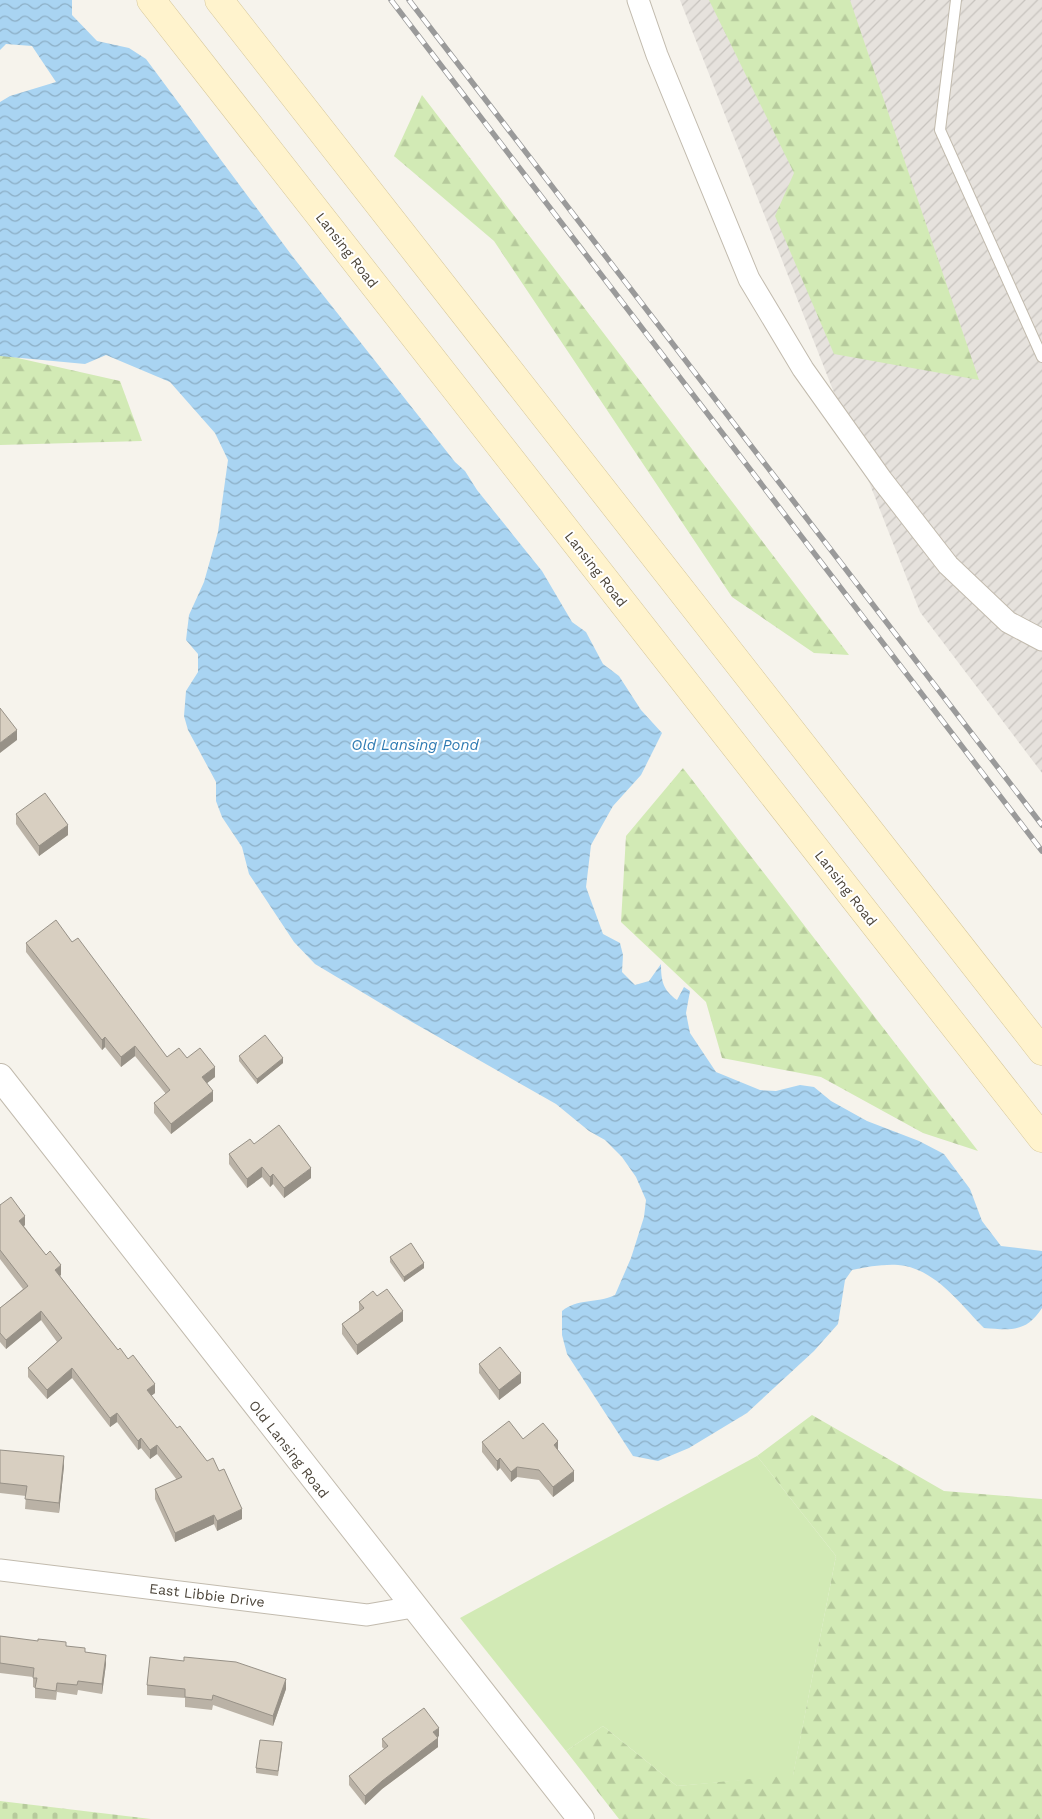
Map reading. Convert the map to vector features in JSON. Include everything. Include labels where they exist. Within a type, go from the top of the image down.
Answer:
[{"type":"main road","name":"Lansing Road","points":[[151,0],[1042,1138]]},
{"type":"main road","points":[[219,0],[1042,1051]]},
{"type":"street","points":[[638,0],[658,55],[749,279],[803,369],[882,480],[948,565],[1008,622],[1042,640]]},
{"type":"street","name":"Old Lansing Road","points":[[0,1077],[413,1607],[581,1819]]},
{"type":"street","name":"East Libbie Drive","points":[[0,1570],[367,1614],[413,1607]]},
{"type":"lane","points":[[956,0],[940,130],[1042,357]]},
{"type":"shaded area","points":[[680,0],[1042,0],[1042,773],[920,612]]},
{"type":"green space","points":[[709,0],[850,0],[979,380],[834,354],[775,216],[794,173]]},
{"type":"green space","points":[[422,95],[849,655],[814,653],[732,597],[494,241],[394,156]]},
{"type":"green space","points":[[0,354],[120,381],[142,441],[0,445]]},
{"type":"green space","points":[[683,768],[978,1151],[923,1133],[821,1077],[722,1058],[706,1002],[621,922],[626,836]]},
{"type":"green space","points":[[812,1415],[944,1491],[1042,1499],[1042,1819],[619,1819],[566,1751],[603,1726],[677,1786],[793,1775],[836,1556],[757,1456]]},
{"type":"green space","points":[[757,1456],[836,1556],[793,1776],[677,1786],[603,1726],[566,1751],[460,1618]]},
{"type":"green space","points":[[0,1801],[151,1819],[0,1819]]},
{"type":"water","name":"Old Lansing Pond","points":[[0,0],[72,0],[72,15],[97,41],[129,48],[146,59],[293,257],[455,462],[465,471],[477,490],[542,571],[572,622],[586,632],[603,664],[619,676],[641,710],[662,733],[641,775],[613,806],[591,845],[586,887],[603,934],[620,943],[623,955],[622,972],[635,985],[649,981],[661,964],[664,985],[672,996],[677,1000],[684,987],[690,991],[686,1013],[690,1033],[716,1072],[760,1090],[776,1091],[800,1085],[814,1087],[831,1101],[867,1121],[919,1141],[944,1154],[970,1189],[982,1221],[1001,1246],[1042,1251],[1042,1308],[1030,1322],[1010,1329],[984,1328],[956,1298],[924,1273],[898,1265],[852,1270],[845,1280],[838,1324],[814,1351],[747,1413],[689,1448],[658,1461],[633,1456],[567,1354],[562,1335],[562,1311],[574,1304],[615,1295],[631,1258],[644,1217],[646,1200],[636,1177],[622,1157],[605,1140],[589,1131],[556,1104],[315,964],[294,942],[249,874],[242,847],[222,817],[216,801],[216,782],[188,730],[184,716],[186,691],[198,672],[198,654],[186,640],[189,615],[204,582],[218,532],[228,460],[215,433],[170,382],[106,355],[85,364],[0,356],[0,102],[10,96],[56,82],[32,46],[6,44],[0,50]]},
{"type":"building","points":[[0,708],[17,730],[0,743]]},
{"type":"building","points":[[45,793],[68,825],[39,846],[16,814]]},
{"type":"building","points":[[56,920],[72,942],[78,938],[167,1057],[179,1048],[187,1058],[200,1048],[215,1067],[202,1077],[213,1091],[171,1124],[154,1103],[170,1090],[135,1046],[121,1057],[105,1037],[102,1040],[26,943]]},
{"type":"building","points":[[265,1035],[283,1058],[257,1079],[239,1056]]},
{"type":"building","points":[[279,1125],[311,1168],[284,1188],[273,1174],[270,1177],[262,1167],[247,1179],[229,1154],[250,1139],[254,1144]]},
{"type":"building","points":[[11,1197],[25,1216],[19,1221],[46,1255],[50,1251],[61,1265],[55,1270],[118,1350],[120,1348],[128,1359],[133,1355],[155,1384],[147,1390],[177,1428],[180,1426],[207,1461],[213,1458],[219,1471],[224,1469],[242,1509],[217,1521],[214,1515],[175,1533],[155,1489],[182,1477],[157,1445],[150,1450],[141,1438],[138,1441],[117,1413],[110,1418],[72,1368],[47,1390],[28,1368],[62,1338],[41,1311],[6,1340],[0,1333],[0,1308],[28,1286],[0,1250],[0,1205]]},
{"type":"building","points":[[411,1243],[424,1263],[404,1277],[390,1257]]},
{"type":"building","points":[[387,1289],[403,1311],[357,1345],[342,1324],[364,1308],[359,1302],[373,1291],[377,1296]]},
{"type":"building","points":[[500,1347],[521,1373],[499,1390],[479,1364]]},
{"type":"building","points":[[509,1421],[523,1439],[543,1423],[558,1441],[554,1445],[574,1471],[553,1487],[539,1470],[517,1467],[511,1472],[500,1458],[497,1461],[482,1442]]},
{"type":"building","points":[[0,1450],[64,1456],[59,1503],[25,1499],[27,1486],[0,1483]]},
{"type":"building","points":[[0,1636],[38,1641],[38,1639],[66,1642],[66,1646],[85,1648],[85,1652],[106,1655],[102,1684],[78,1681],[77,1685],[57,1683],[56,1691],[35,1688],[37,1678],[33,1678],[34,1668],[0,1663]]},
{"type":"building","points":[[150,1657],[184,1661],[184,1657],[236,1662],[286,1679],[273,1716],[213,1695],[212,1700],[185,1697],[185,1689],[147,1685]]},
{"type":"building","points":[[424,1708],[439,1728],[433,1732],[438,1738],[365,1796],[349,1776],[388,1746],[382,1739]]},
{"type":"building","points":[[260,1740],[282,1742],[278,1771],[256,1768]]},
{"type":"railway","points":[[391,0],[1042,851]]},
{"type":"railway","points":[[409,0],[1042,825]]}]
